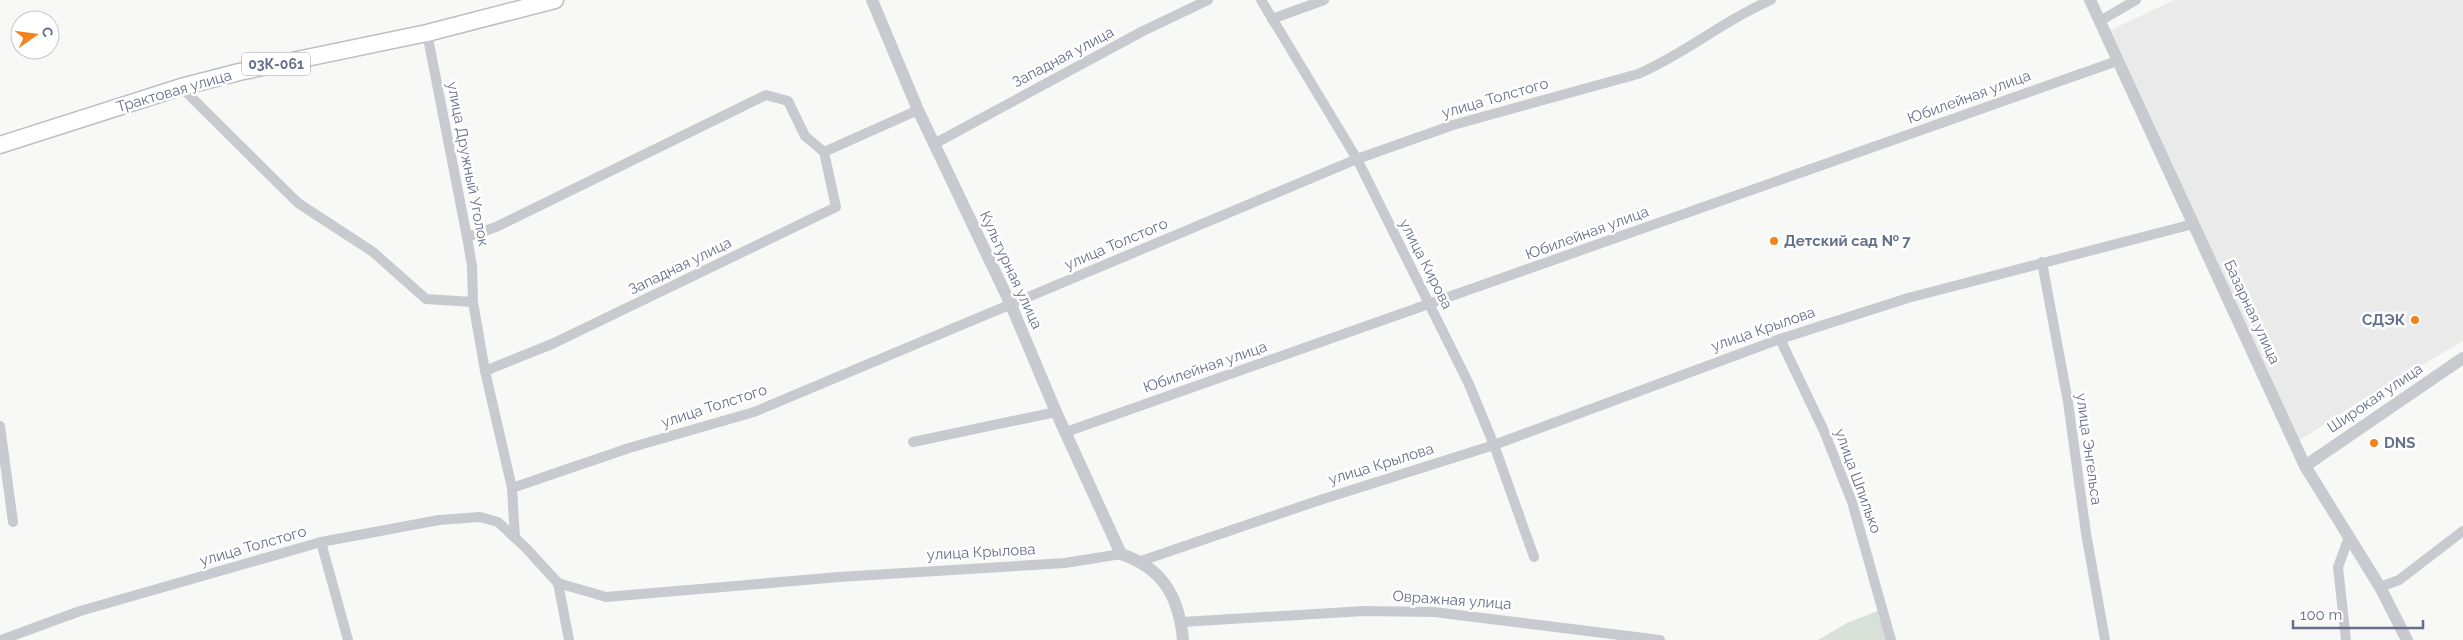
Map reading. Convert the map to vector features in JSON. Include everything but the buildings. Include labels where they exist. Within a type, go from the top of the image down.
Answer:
[{"type":"main road","name":"Трактовая улица","points":[[0,145],[181,87],[239,72],[426,33],[555,0]]},
{"type":"street","name":"Культурная улица","points":[[872,0],[918,110],[1011,305],[1056,412],[1121,554]]},
{"type":"street","name":"Западная улица","points":[[934,144],[1143,31],[1208,0]]},
{"type":"street","name":"улица Кирова","points":[[1261,0],[1356,159],[1430,304],[1468,382],[1494,446],[1534,557]]},
{"type":"street","points":[[1272,19],[1324,0]]},
{"type":"street","name":"улица Толстого","points":[[512,488],[629,448],[754,412],[1356,159],[1453,125],[1638,74],[1656,66],[1747,10],[1771,0]]},
{"type":"street","name":"Базарная улица","points":[[2090,0],[2305,466],[2380,587],[2407,640]]},
{"type":"street","points":[[2100,21],[2136,0]]},
{"type":"street","name":"улица Дружный Уголок","points":[[426,33],[467,237],[472,266],[473,302],[485,371],[512,488]]},
{"type":"street","name":"Юбилейная улица","points":[[1066,432],[2117,61]]},
{"type":"street","points":[[181,87],[298,203],[373,252],[426,299],[473,302]]},
{"type":"street","points":[[467,237],[496,227],[766,95],[788,101],[805,136],[824,152],[918,110]]},
{"type":"street","name":"Западная улица","points":[[485,371],[552,344],[836,207],[824,152]]},
{"type":"street","name":"улица Крылова","points":[[558,583],[606,597],[838,577],[1065,563],[1121,554],[1141,561],[1316,501],[1494,446],[1780,339],[1908,298],[2193,224]]},
{"type":"street","name":"улица Энгельса","points":[[2042,262],[2068,402],[2086,533],[2105,640]]},
{"type":"street","name":"улица Шпилько","points":[[1780,339],[1824,432],[1852,502],[1891,640]]},
{"type":"street","name":"Широкая улица","points":[[2305,466],[2463,358]]},
{"type":"street","points":[[913,442],[1056,412]]},
{"type":"street","points":[[0,426],[13,522]]},
{"type":"street","points":[[512,488],[515,538]]},
{"type":"street","name":"улица Толстого","points":[[1,640],[80,611],[321,542],[439,520],[480,517],[498,522],[558,583]]},
{"type":"street","points":[[2380,587],[2399,580],[2463,531]]},
{"type":"street","points":[[2346,640],[2338,567],[2349,536]]},
{"type":"street","points":[[321,542],[348,640]]},
{"type":"street","points":[[1141,561],[1162,580],[1172,596],[1182,622],[1183,640]]},
{"type":"street","points":[[558,583],[569,640]]},
{"type":"street","name":"Овражная улица","points":[[1182,622],[1364,611],[1434,612],[1660,640]]},
{"type":"shaded area","points":[[2174,0],[2463,0],[2463,341],[2357,403],[2297,442],[2257,349],[2111,30]]},
{"type":"shaded area","points":[[1880,610],[1887,640],[1818,640],[1847,623]]},
{"type":"place","name":"Детский сад № 7","points":[[1774,241]]},
{"type":"place","name":"СДЭК","points":[[2415,320]]},
{"type":"place","name":"DNS","points":[[2374,443]]}]
